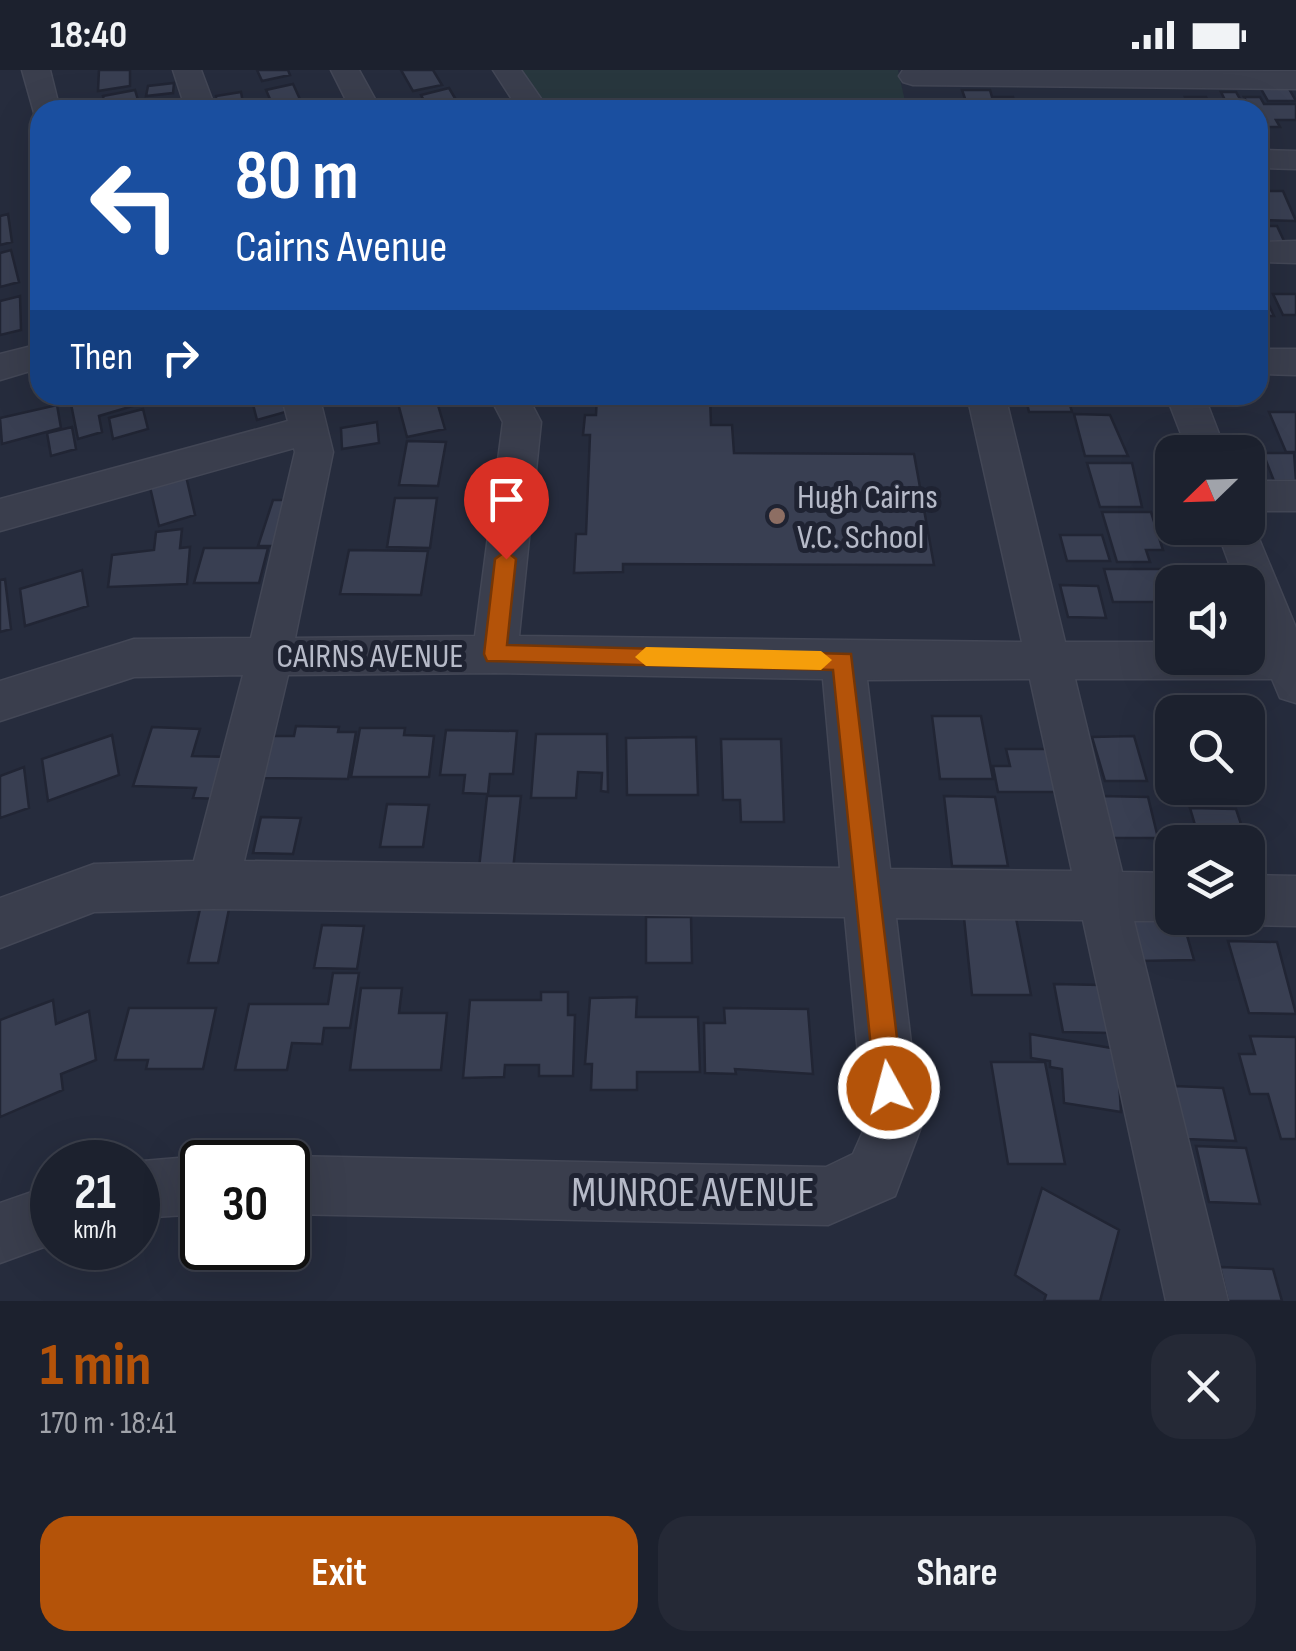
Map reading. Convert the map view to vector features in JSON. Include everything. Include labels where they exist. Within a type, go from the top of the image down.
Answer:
[{"type":"street","points":[[36,70],[43,100]]},
{"type":"street","points":[[187,70],[198,100]]},
{"type":"street","points":[[345,70],[361,100]]},
{"type":"street","points":[[508,70],[528,100]]},
{"type":"street","points":[[918,100],[912,73],[1296,80]]},
{"type":"street","points":[[1064,74],[1075,100]]},
{"type":"street","points":[[1268,160],[1296,160]]},
{"type":"street","points":[[1268,252],[1296,252]]},
{"type":"street","points":[[0,367],[30,359]]},
{"type":"street","points":[[1268,362],[1296,362]]},
{"type":"street","points":[[495,654],[522,422],[513,405]]},
{"type":"street","points":[[988,405],[1198,1301]]},
{"type":"street","points":[[1189,405],[1200,435]]},
{"type":"street","points":[[0,514],[304,412],[314,452],[270,655],[212,886]]},
{"type":"street","points":[[1265,496],[1296,496]]},
{"type":"street","points":[[1243,545],[1293,668]]},
{"type":"street","name":"CAIRNS AVENUE","points":[[0,701],[134,658],[495,654],[843,661],[1047,660],[1293,668]]},
{"type":"street","name":"MUNROE AVENUE","points":[[310,1185],[828,1196],[874,1175],[893,1127],[843,661]]},
{"type":"street","points":[[0,923],[94,888],[1155,896]]},
{"type":"street","points":[[1265,900],[1296,901]]},
{"type":"street","points":[[0,1234],[30,1223]]},
{"type":"shaded area","points":[[516,70],[898,70],[905,100],[536,100]]},
{"type":"building","points":[[99,70],[130,70],[130,86],[98,91]]},
{"type":"building","points":[[257,70],[288,70],[290,75],[262,81]]},
{"type":"building","points":[[401,70],[433,70],[442,85],[413,91]]},
{"type":"building","points":[[174,83],[173,93],[146,96],[148,86]]},
{"type":"building","points":[[293,84],[300,100],[270,100],[266,90]]},
{"type":"building","points":[[1260,87],[1288,87],[1296,101],[1268,101]]},
{"type":"building","points":[[449,88],[456,100],[424,100],[421,95]]},
{"type":"building","points":[[135,90],[138,100],[104,100],[103,96]]},
{"type":"building","points":[[962,90],[990,90],[992,97],[1014,100],[966,100]]},
{"type":"building","points":[[241,92],[242,100],[216,100],[216,96]]},
{"type":"building","points":[[1221,92],[1236,92],[1241,100],[1225,100]]},
{"type":"building","points":[[1185,97],[1208,100],[1186,100]]},
{"type":"building","points":[[1268,104],[1296,104],[1296,120],[1276,120],[1280,127],[1268,127]]},
{"type":"building","points":[[1268,191],[1283,191],[1296,221],[1268,220]]},
{"type":"building","points":[[8,214],[12,242],[0,245],[0,216]]},
{"type":"building","points":[[1268,226],[1277,226],[1285,243],[1268,243]]},
{"type":"building","points":[[11,250],[19,282],[0,287],[0,253]]},
{"type":"building","points":[[1273,294],[1296,294],[1296,315],[1283,315]]},
{"type":"building","points":[[20,296],[21,330],[0,335],[0,301]]},
{"type":"building","points":[[57,405],[61,428],[2,444],[0,418]]},
{"type":"building","points":[[71,405],[133,405],[99,416],[102,432],[78,439]]},
{"type":"building","points":[[253,405],[287,405],[289,411],[257,420]]},
{"type":"building","points":[[399,405],[438,405],[445,429],[407,437]]},
{"type":"building","points":[[596,405],[710,405],[711,425],[732,425],[734,453],[914,454],[934,565],[623,564],[623,572],[574,573],[576,534],[586,534],[590,435],[583,435],[585,415],[596,415]]},
{"type":"building","points":[[1027,405],[1070,405],[1072,412],[1029,412]]},
{"type":"building","points":[[143,409],[148,429],[113,439],[109,418]]},
{"type":"building","points":[[1269,412],[1296,412],[1296,452],[1286,452]]},
{"type":"building","points":[[1074,414],[1110,415],[1128,456],[1085,456]]},
{"type":"building","points":[[377,422],[379,443],[342,449],[341,428]]},
{"type":"building","points":[[72,427],[76,449],[51,456],[47,433]]},
{"type":"building","points":[[407,441],[446,442],[438,486],[399,485]]},
{"type":"building","points":[[1265,453],[1294,453],[1296,481],[1274,481]]},
{"type":"building","points":[[1087,463],[1132,463],[1142,507],[1100,507]]},
{"type":"building","points":[[186,476],[195,515],[159,526],[150,487]]},
{"type":"building","points":[[395,498],[437,498],[430,548],[387,547]]},
{"type":"building","points":[[273,500],[284,500],[284,546],[258,546]]},
{"type":"building","points":[[1102,512],[1151,512],[1155,545],[1161,545],[1163,550],[1146,550],[1150,562],[1117,562]]},
{"type":"building","points":[[182,529],[180,548],[190,547],[187,584],[108,587],[112,555],[154,550],[156,532]]},
{"type":"building","points":[[1060,535],[1102,535],[1110,561],[1067,561]]},
{"type":"building","points":[[204,548],[268,548],[259,583],[194,583]]},
{"type":"building","points":[[349,550],[428,551],[421,595],[340,594]]},
{"type":"building","points":[[1104,569],[1155,569],[1155,602],[1113,602]]},
{"type":"building","points":[[82,570],[88,606],[25,626],[20,589]]},
{"type":"building","points":[[5,579],[11,629],[0,632],[0,580]]},
{"type":"building","points":[[1060,585],[1098,586],[1106,618],[1068,617]]},
{"type":"building","points":[[932,716],[981,716],[993,779],[940,779]]},
{"type":"building","points":[[296,726],[339,727],[338,732],[356,732],[348,779],[262,778],[272,736],[294,736]]},
{"type":"building","points":[[152,727],[200,729],[192,756],[232,757],[221,799],[193,798],[196,788],[133,786]]},
{"type":"building","points":[[360,728],[405,728],[404,735],[434,736],[429,777],[351,777]]},
{"type":"building","points":[[446,730],[517,731],[513,774],[490,774],[488,794],[463,793],[465,775],[440,775]]},
{"type":"building","points":[[536,734],[607,734],[608,792],[601,791],[602,773],[578,772],[576,798],[531,798]]},
{"type":"building","points":[[112,735],[119,775],[48,801],[42,759]]},
{"type":"building","points":[[1134,736],[1147,781],[1105,781],[1092,737]]},
{"type":"building","points":[[696,737],[698,795],[627,795],[626,738]]},
{"type":"building","points":[[721,739],[781,739],[784,822],[741,822],[740,800],[723,800]]},
{"type":"building","points":[[1006,749],[1050,749],[1059,792],[998,792],[993,766],[1010,766]]},
{"type":"building","points":[[24,767],[29,808],[0,818],[0,776]]},
{"type":"building","points":[[487,796],[521,796],[513,870],[479,868]]},
{"type":"building","points":[[944,796],[995,797],[1008,866],[952,866]]},
{"type":"building","points":[[1101,796],[1148,797],[1155,838],[1112,838]]},
{"type":"building","points":[[387,804],[429,805],[423,847],[380,847]]},
{"type":"building","points":[[1190,808],[1236,809],[1241,825],[1195,825]]},
{"type":"building","points":[[261,817],[301,818],[293,854],[253,853]]},
{"type":"building","points":[[200,909],[229,909],[218,963],[188,963]]},
{"type":"building","points":[[1140,912],[1155,912],[1155,935],[1187,935],[1194,960],[1137,961],[1128,927]]},
{"type":"building","points":[[646,917],[691,917],[692,963],[646,963]]},
{"type":"building","points":[[964,918],[1016,918],[1031,995],[972,995]]},
{"type":"building","points":[[322,925],[364,926],[357,969],[314,968]]},
{"type":"building","points":[[1228,941],[1277,942],[1296,1014],[1249,1013]]},
{"type":"building","points":[[333,973],[359,973],[350,1028],[324,1028],[322,1044],[292,1043],[287,1070],[235,1070],[249,1004],[328,1004]]},
{"type":"building","points":[[1054,984],[1101,985],[1111,1033],[1063,1032]]},
{"type":"building","points":[[361,988],[402,988],[399,1013],[447,1013],[441,1070],[350,1070]]},
{"type":"building","points":[[541,992],[568,992],[568,1015],[575,1015],[573,1076],[539,1076],[539,1065],[505,1065],[504,1077],[463,1078],[470,1000],[541,1000]]},
{"type":"building","points":[[637,997],[636,1017],[698,1017],[700,1072],[637,1072],[637,1090],[591,1090],[592,1064],[585,1064],[590,998]]},
{"type":"building","points":[[53,1000],[56,1024],[89,1011],[96,1060],[61,1074],[63,1090],[0,1117],[0,1020]]},
{"type":"building","points":[[129,1008],[216,1008],[203,1069],[146,1069],[148,1060],[115,1060]]},
{"type":"building","points":[[724,1008],[808,1009],[813,1074],[735,1069],[736,1074],[705,1073],[704,1023],[725,1023]]},
{"type":"building","points":[[1030,1034],[1117,1049],[1121,1112],[1064,1103],[1062,1069],[1050,1067],[1050,1061],[1031,1058]]},
{"type":"building","points":[[1250,1036],[1296,1037],[1296,1139],[1281,1139],[1268,1094],[1250,1094],[1239,1054],[1255,1054]]},
{"type":"building","points":[[991,1062],[1045,1062],[1065,1164],[1008,1164]]},
{"type":"building","points":[[1174,1086],[1223,1088],[1236,1141],[1186,1139]]},
{"type":"building","points":[[1196,1146],[1246,1148],[1260,1204],[1209,1202]]},
{"type":"building","points":[[1042,1188],[1119,1230],[1100,1301],[1044,1301],[1046,1295],[1015,1275]]},
{"type":"building","points":[[1220,1267],[1273,1269],[1282,1301],[1228,1301]]},
{"type":"slow traffic","points":[[646,657],[821,660]]},
{"type":"place","name":"Hugh Cairns V.C. School","points":[[777,516]]},
{"type":"route","points":[[506,559],[495,654],[843,661],[889,1088]]}]
